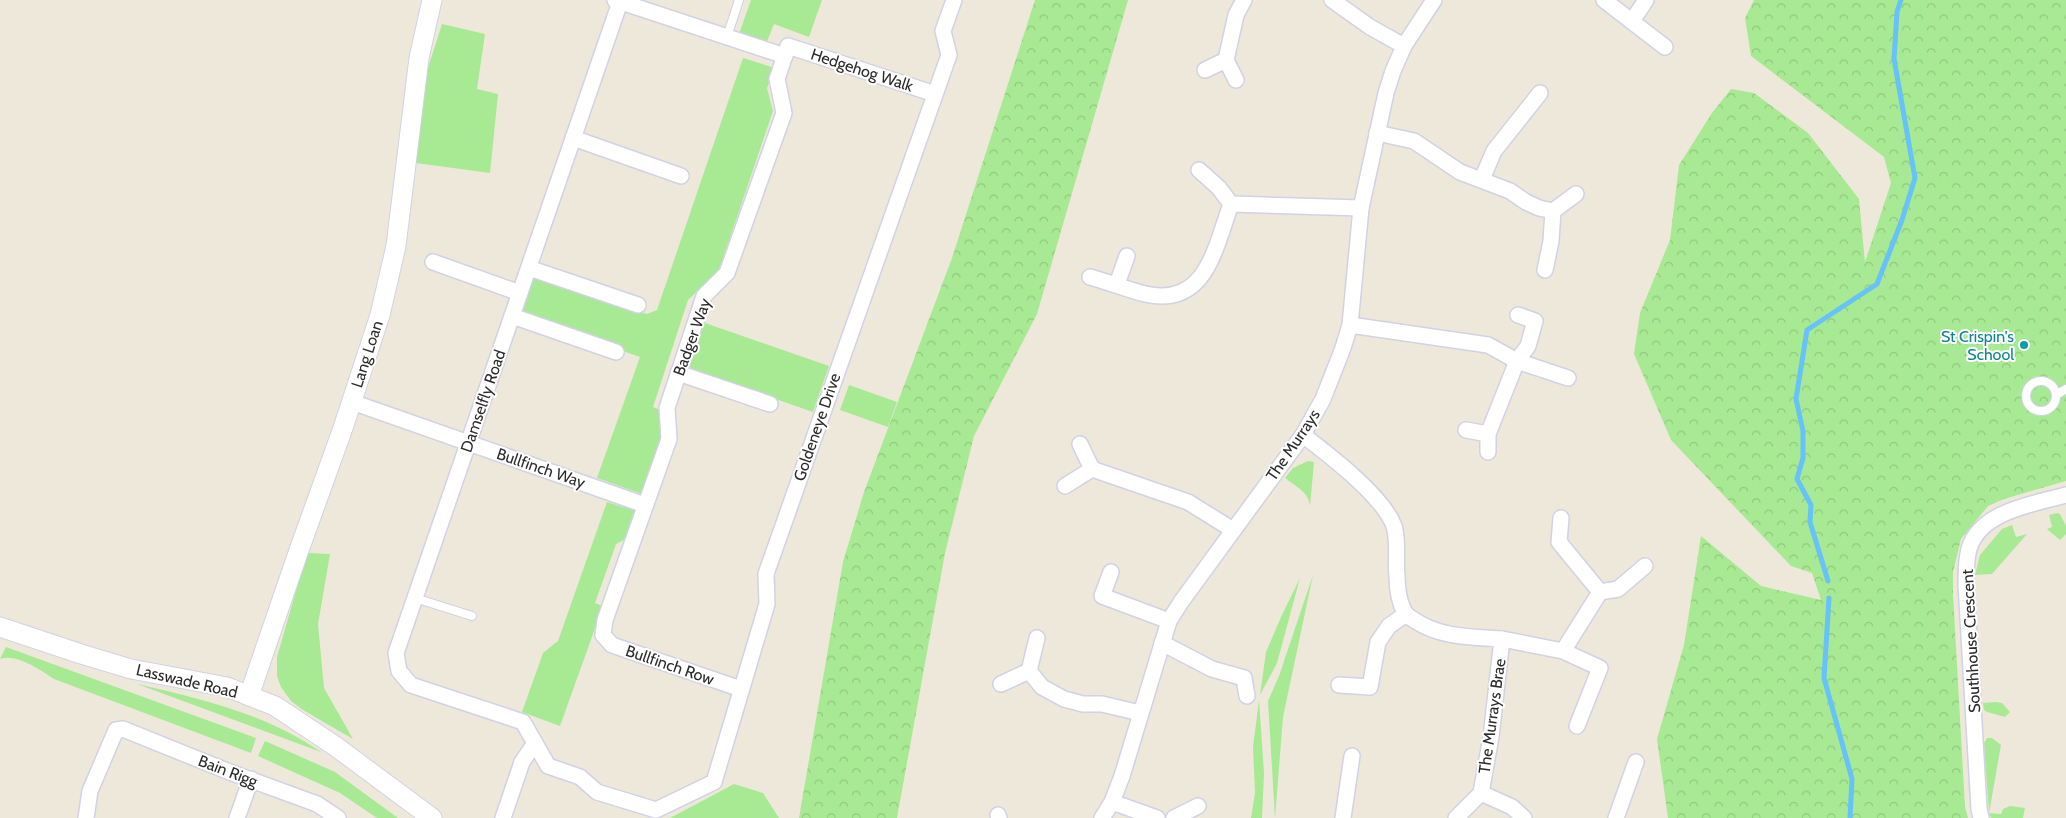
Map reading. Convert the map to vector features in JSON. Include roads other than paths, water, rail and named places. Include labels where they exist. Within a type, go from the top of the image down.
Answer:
[{"type":"street","name":"Lang Loan","points":[[249,696],[352,402],[380,315],[396,246],[419,58],[432,0]]},
{"type":"street","name":"Goldeneye Drive","points":[[523,722],[548,766],[580,777],[597,792],[637,812],[656,810],[714,782],[767,604],[766,574],[949,55],[943,31],[954,0]]},
{"type":"street","points":[[1236,80],[1226,60],[1236,15],[1244,0]]},
{"type":"street","points":[[1332,0],[1370,28],[1404,46]]},
{"type":"street","name":"The Murrays","points":[[1102,818],[1112,802],[1122,776],[1169,622],[1181,602],[1303,434],[1323,399],[1344,348],[1350,325],[1361,208],[1392,71],[1404,46],[1434,0]]},
{"type":"street","points":[[1604,0],[1665,46]]},
{"type":"street","points":[[1632,21],[1646,0]]},
{"type":"street","name":"Hedgehog Walk","points":[[617,1],[727,37],[787,51],[936,94]]},
{"type":"street","name":"Damselfly Road","points":[[523,722],[411,684],[399,671],[396,653],[529,268],[617,1]]},
{"type":"street","name":"Badger Way","points":[[603,635],[605,620],[669,439],[667,408],[704,296],[727,273],[784,113],[777,79],[787,51]]},
{"type":"street","points":[[1205,70],[1226,60]]},
{"type":"street","points":[[1482,179],[1494,151],[1540,93]]},
{"type":"street","points":[[1377,133],[1414,141],[1460,172],[1510,191],[1539,208],[1553,211],[1576,194]]},
{"type":"street","points":[[573,138],[680,176]]},
{"type":"street","points":[[1200,170],[1219,188],[1231,204]]},
{"type":"street","points":[[1231,204],[1361,208]]},
{"type":"street","points":[[1090,277],[1144,294],[1170,296],[1186,291],[1197,283],[1205,273],[1231,204]]},
{"type":"street","points":[[1545,270],[1551,241],[1553,211]]},
{"type":"street","points":[[1117,284],[1127,256]]},
{"type":"street","points":[[433,262],[520,293]]},
{"type":"street","points":[[529,268],[638,306]]},
{"type":"street","points":[[1488,452],[1488,434],[1517,361],[1528,346],[1535,321],[1518,315]]},
{"type":"street","points":[[512,316],[616,352]]},
{"type":"street","points":[[1350,325],[1488,345],[1517,361],[1568,378]]},
{"type":"street","points":[[678,373],[770,404]]},
{"type":"street","name":"Bullfinch Way","points":[[352,402],[645,505]]},
{"type":"street","points":[[1466,430],[1488,434]]},
{"type":"street","points":[[1303,434],[1345,470],[1381,505],[1394,526],[1397,544],[1395,560],[1398,591],[1406,614],[1389,626],[1378,642],[1370,687],[1338,685]]},
{"type":"street","points":[[1080,444],[1092,468],[1188,502],[1233,530]]},
{"type":"street","points":[[1065,486],[1092,468]]},
{"type":"street","name":"Southhouse Crescent","points":[[1981,818],[1966,584],[1966,565],[1969,548],[1974,537],[1994,519],[2021,508],[2066,494]]},
{"type":"street","points":[[1561,518],[1559,542],[1600,592]]},
{"type":"street","points":[[1563,651],[1600,592],[1618,589],[1645,566]]},
{"type":"street","points":[[1111,572],[1102,596],[1169,622]]},
{"type":"street","name":"The Murrays Brae","points":[[1406,614],[1425,627],[1452,636],[1502,639],[1563,651],[1600,668],[1577,726]]},
{"type":"street","name":"Lasswade Road","points":[[0,627],[131,669],[227,687],[275,706],[432,818]]},
{"type":"street","name":"Bullfinch Row","points":[[603,635],[612,645],[741,689]]},
{"type":"street","points":[[1029,671],[1037,638]]},
{"type":"street","name":"The Murrays Brae","points":[[1456,818],[1482,793],[1491,737],[1502,639]]},
{"type":"street","points":[[1162,642],[1212,669],[1249,674],[1247,696]]},
{"type":"street","points":[[1001,684],[1029,671]]},
{"type":"street","points":[[1029,671],[1042,687],[1064,699],[1083,704],[1102,704],[1140,713]]},
{"type":"street","name":"Bain Rigg","points":[[86,818],[90,791],[116,730],[123,729],[318,804],[338,818]]},
{"type":"street","points":[[503,818],[522,762],[535,743]]},
{"type":"street","points":[[1343,818],[1352,756]]},
{"type":"street","points":[[1616,818],[1636,762]]},
{"type":"street","points":[[237,818],[250,779]]},
{"type":"street","name":"The Murrays Brae","points":[[1482,793],[1512,807],[1524,818]]},
{"type":"street","points":[[1112,802],[1157,818]]},
{"type":"street","points":[[1174,818],[1198,806]]},
{"type":"lane","points":[[727,37],[739,0]]},
{"type":"lane","points":[[2056,395],[2052,386],[2043,381],[2029,386],[2025,396],[2032,409],[2041,412],[2054,405],[2056,395],[2066,389]]},
{"type":"lane","points":[[414,600],[418,599],[472,616]]},
{"type":"waterway","points":[[1828,581],[1810,522],[1811,505],[1797,479],[1803,458],[1803,431],[1796,399],[1807,330],[1877,284],[1902,220],[1915,178],[1894,59],[1897,12],[1901,0]]},
{"type":"waterway","points":[[1829,598],[1824,678],[1852,779],[1850,818]]},
{"type":"place","name":"St Crispin's School","points":[[2024,345]]}]
